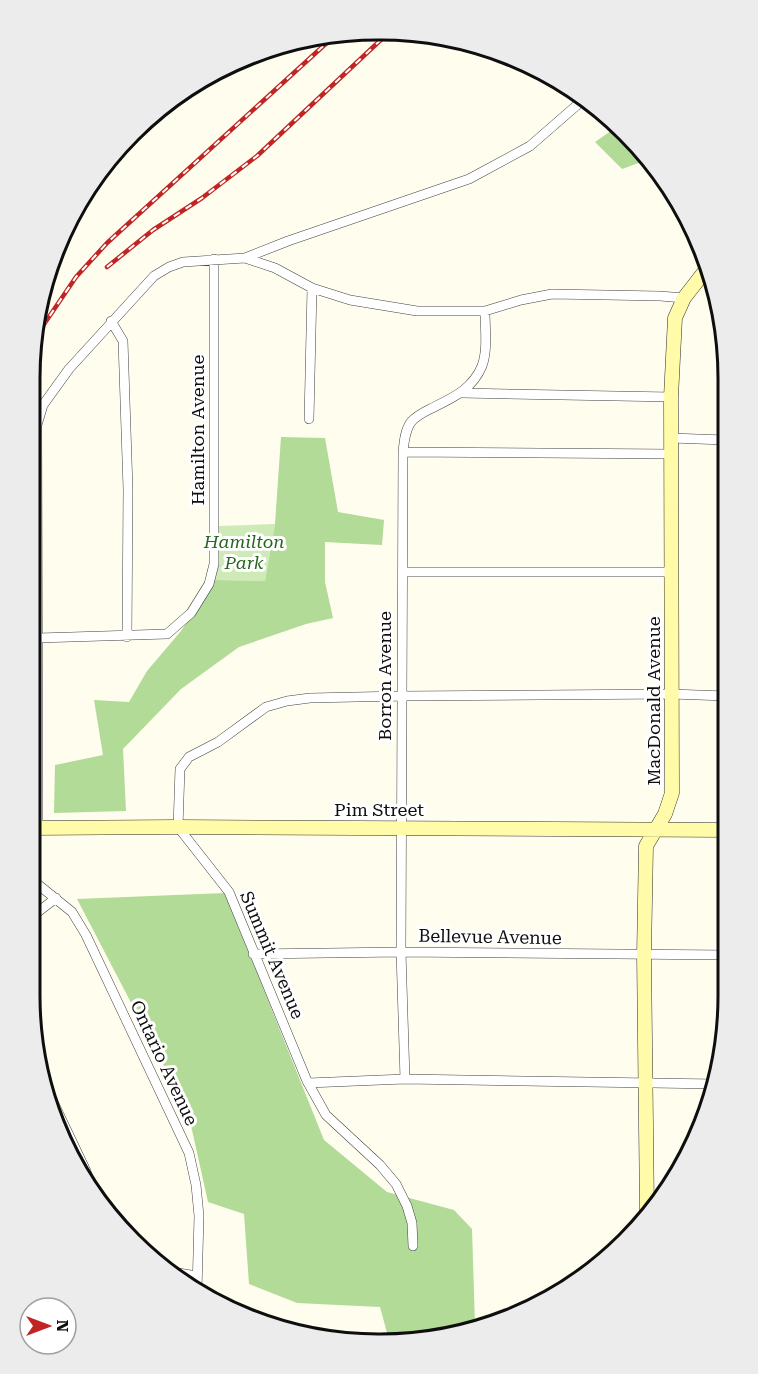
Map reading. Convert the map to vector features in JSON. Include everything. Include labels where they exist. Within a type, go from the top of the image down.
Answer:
[{"type":"street","points":[[40,415],[43,405],[69,369],[154,276],[169,267],[183,262],[245,258],[469,179],[530,146],[577,105]]},
{"type":"street","points":[[245,258],[275,268],[312,288],[350,300],[417,311],[485,311],[521,300],[552,294],[684,298]]},
{"type":"street","name":"Hamilton Avenue","points":[[40,638],[167,634],[191,613],[209,584],[214,564],[214,260]]},
{"type":"street","name":"MacDonald Avenue","points":[[647,1202],[644,955],[646,846],[665,814],[672,793],[671,397],[675,318],[684,298],[702,276]]},
{"type":"street","points":[[309,419],[312,288]]},
{"type":"street","name":"Borron Avenue","points":[[405,1079],[401,952],[403,452],[405,436],[411,422],[424,412],[462,393],[474,383],[483,364],[486,338],[485,311]]},
{"type":"street","points":[[111,321],[123,341],[128,489],[127,637]]},
{"type":"street","points":[[462,393],[671,397]]},
{"type":"street","points":[[671,438],[718,440]]},
{"type":"street","points":[[403,452],[672,454]]},
{"type":"street","points":[[403,572],[672,572]]},
{"type":"street","points":[[178,827],[180,769],[189,757],[218,742],[266,708],[288,701],[310,698],[402,696],[718,696]]},
{"type":"street","name":"Summit Avenue","points":[[178,827],[229,892],[308,1083],[326,1115],[380,1165],[396,1184],[407,1206],[412,1223],[413,1246]]},
{"type":"street","name":"Pim Street","points":[[40,828],[718,830]]},
{"type":"street","name":"Ontario Avenue","points":[[40,886],[72,912],[86,935],[189,1154],[196,1185],[199,1216],[197,1280]]},
{"type":"street","points":[[40,910],[56,898]]},
{"type":"street","name":"Bellevue Avenue","points":[[253,954],[401,952],[718,955]]},
{"type":"street","points":[[308,1083],[405,1079],[706,1084]]},
{"type":"street","points":[[189,1275],[197,1276]]},
{"type":"green space","points":[[609,132],[639,163],[622,169],[595,142]]},
{"type":"green space","points":[[281,437],[325,438],[338,512],[384,520],[382,545],[325,542],[325,582],[333,618],[306,624],[239,647],[181,689],[123,749],[126,811],[54,813],[55,765],[103,755],[94,700],[129,702],[147,671],[181,631],[215,580],[265,581],[275,524]]},
{"type":"green space","name":"Hamilton Park","points":[[275,524],[265,581],[215,580],[219,526]]},
{"type":"green space","points":[[225,893],[324,1140],[387,1192],[454,1210],[472,1229],[475,1320],[423,1331],[387,1334],[380,1307],[297,1303],[249,1284],[244,1214],[208,1202],[188,1112],[77,899]]},
{"type":"railway","points":[[107,267],[153,230],[202,198],[257,156],[381,40]]},
{"type":"railway","points":[[45,322],[76,277],[107,243],[325,45]]}]
